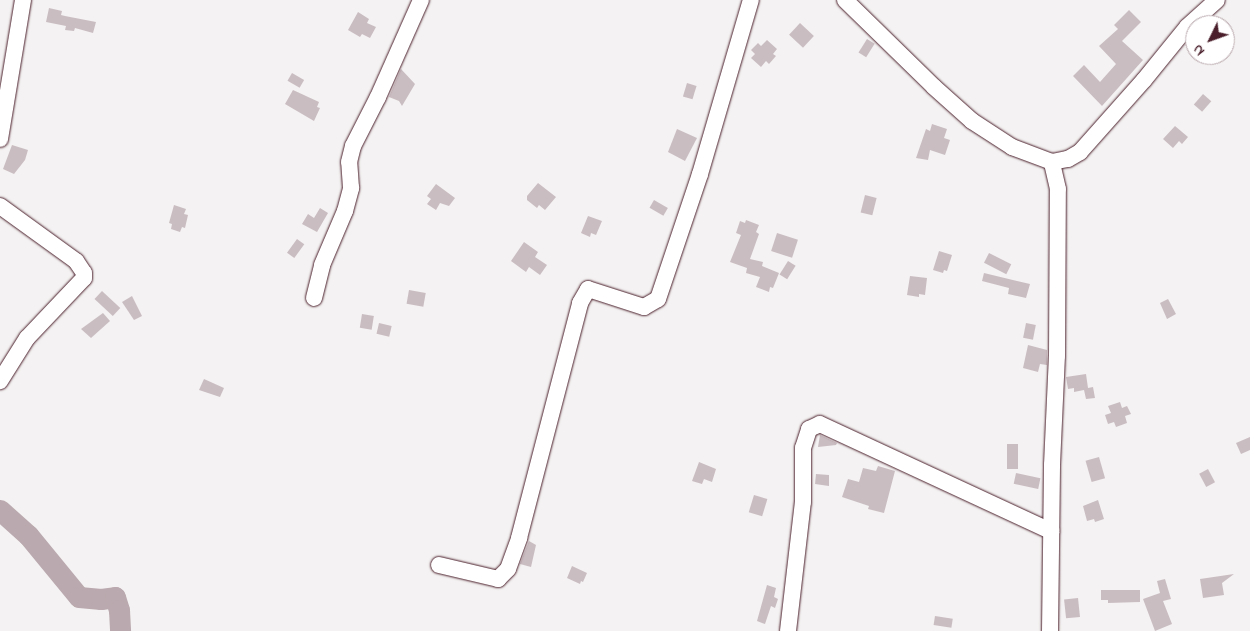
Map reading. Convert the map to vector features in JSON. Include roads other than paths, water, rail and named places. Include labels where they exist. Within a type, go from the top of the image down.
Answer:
[{"type":"street","points":[[0,139],[24,0]]},
{"type":"street","points":[[314,298],[322,265],[345,211],[351,188],[349,162],[353,146],[378,97],[421,0]]},
{"type":"street","points":[[440,565],[498,579],[508,569],[521,529],[580,303],[588,289],[644,307],[658,299],[700,174],[751,0]]},
{"type":"street","points":[[845,0],[934,87],[972,121],[1012,147],[1052,162],[1068,159],[1080,152],[1188,27],[1217,0]]},
{"type":"street","points":[[1050,631],[1051,531],[1057,356],[1058,208],[1058,189],[1052,162]]},
{"type":"street","points":[[0,206],[76,261],[84,273],[84,278],[31,333],[0,381]]},
{"type":"street","points":[[788,631],[803,502],[803,448],[809,429],[820,424],[1051,531]]},
{"type":"waterway","points":[[0,510],[28,535],[79,597],[101,599],[115,597],[119,610],[120,631]]}]
